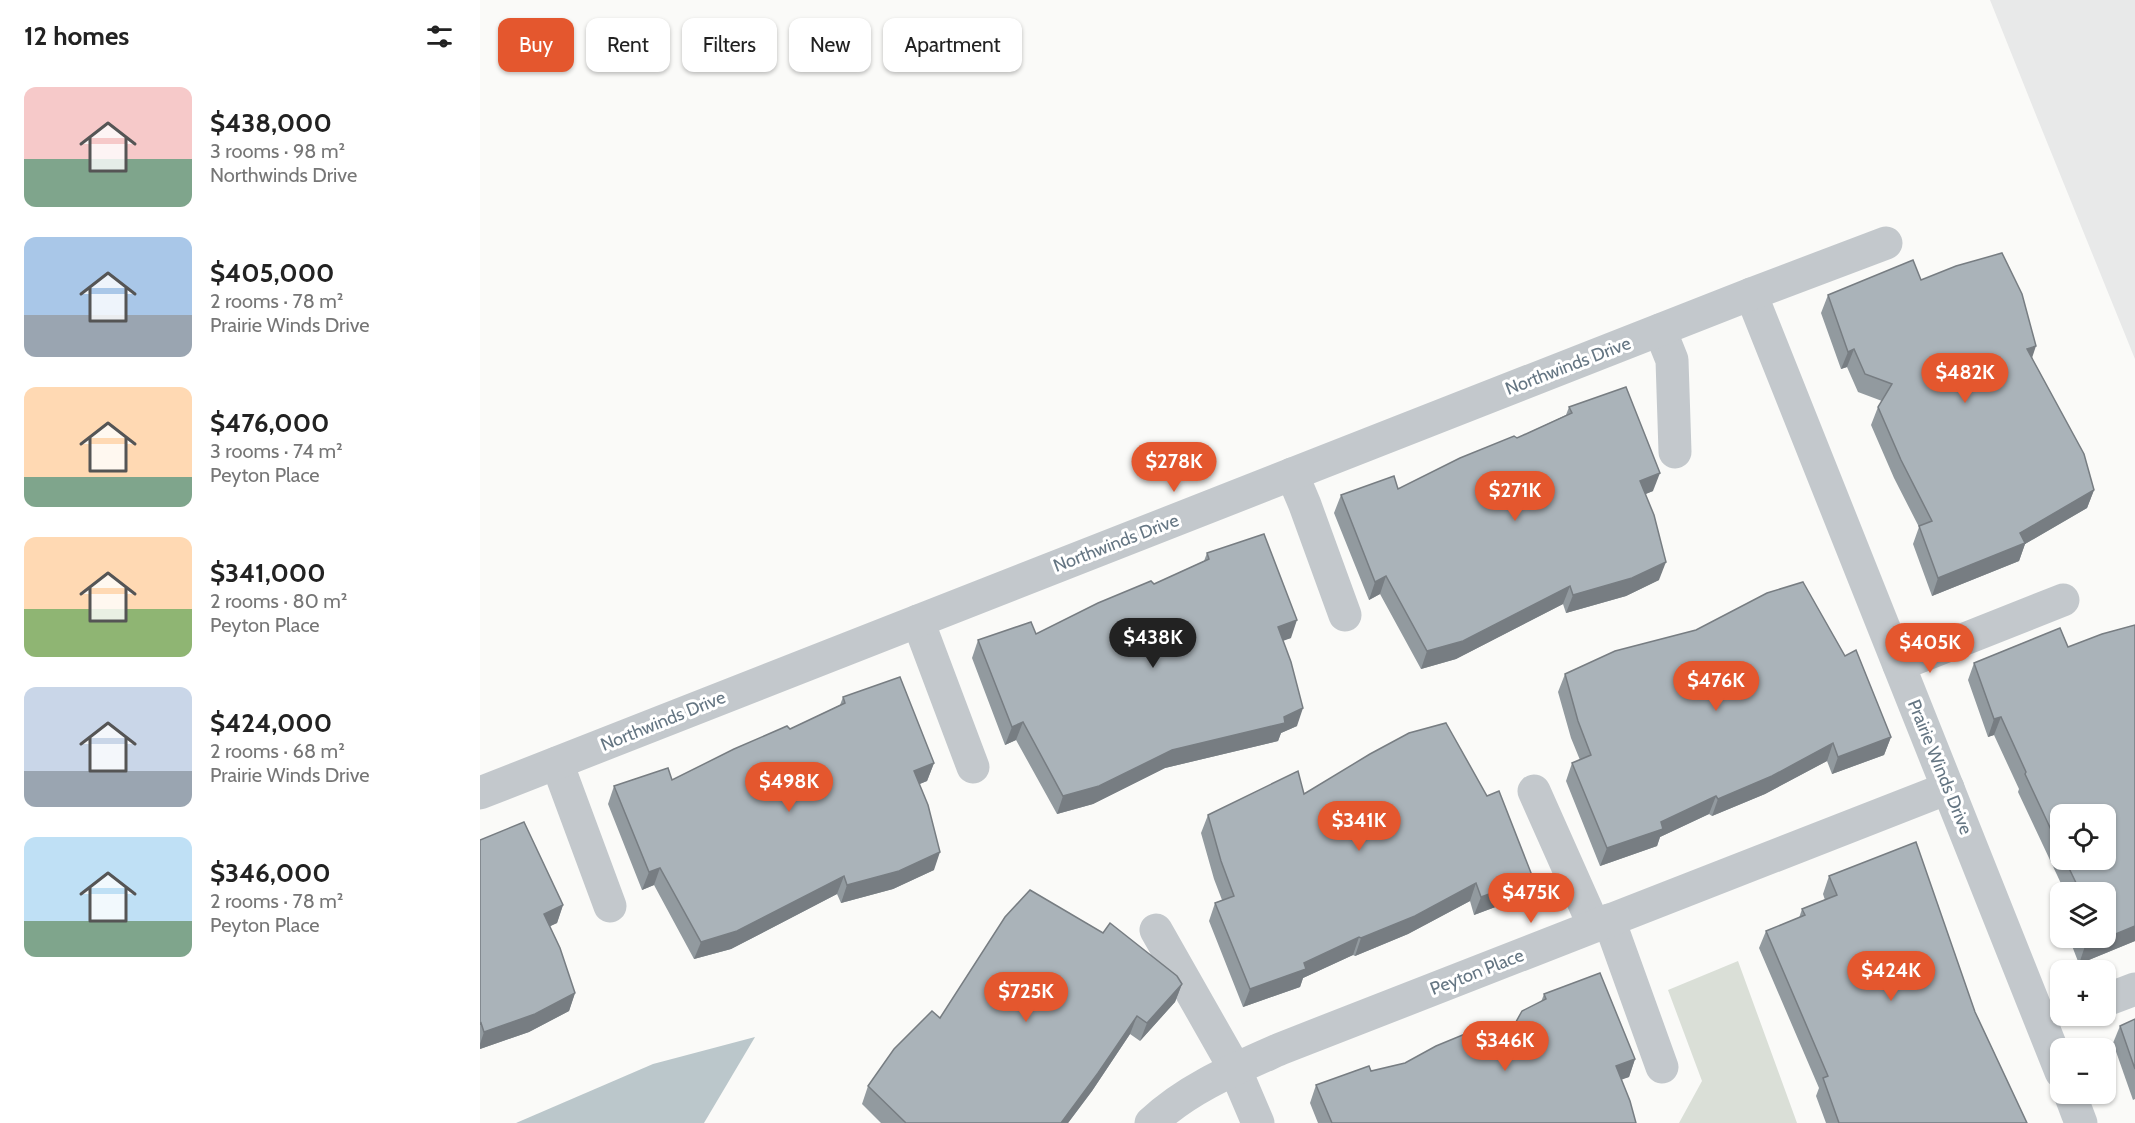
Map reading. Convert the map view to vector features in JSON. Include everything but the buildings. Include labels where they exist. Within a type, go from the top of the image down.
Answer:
[{"type":"street","name":"Northwinds Drive","points":[[480,793],[1886,243]]},
{"type":"street","name":"Prairie Winds Drive","points":[[1752,294],[1948,788],[2050,1011]]},
{"type":"street","points":[[1660,330],[1672,360],[1675,452]]},
{"type":"street","points":[[1292,474],[1345,615]]},
{"type":"street","points":[[1899,665],[2063,600]]},
{"type":"street","points":[[918,621],[973,767]]},
{"type":"street","points":[[557,763],[610,906]]},
{"type":"street","name":"Peyton Place","points":[[1151,1123],[1166,1109],[1221,1075],[1280,1049],[1948,788]]},
{"type":"street","points":[[1534,791],[1602,923],[1662,1067]]},
{"type":"street","points":[[1156,930],[1235,1069],[1258,1123]]},
{"type":"street","points":[[2116,996],[2135,989]]},
{"type":"street","points":[[2074,1104],[2081,1123]]},
{"type":"shaded area","points":[[1990,0],[2135,0],[2135,359],[2036,115]]},
{"type":"shaded area","points":[[1738,961],[1797,1123],[1679,1123],[1702,1081],[1668,990]]},
{"type":"shaded area","points":[[755,1037],[704,1123],[516,1123],[653,1064]]}]
